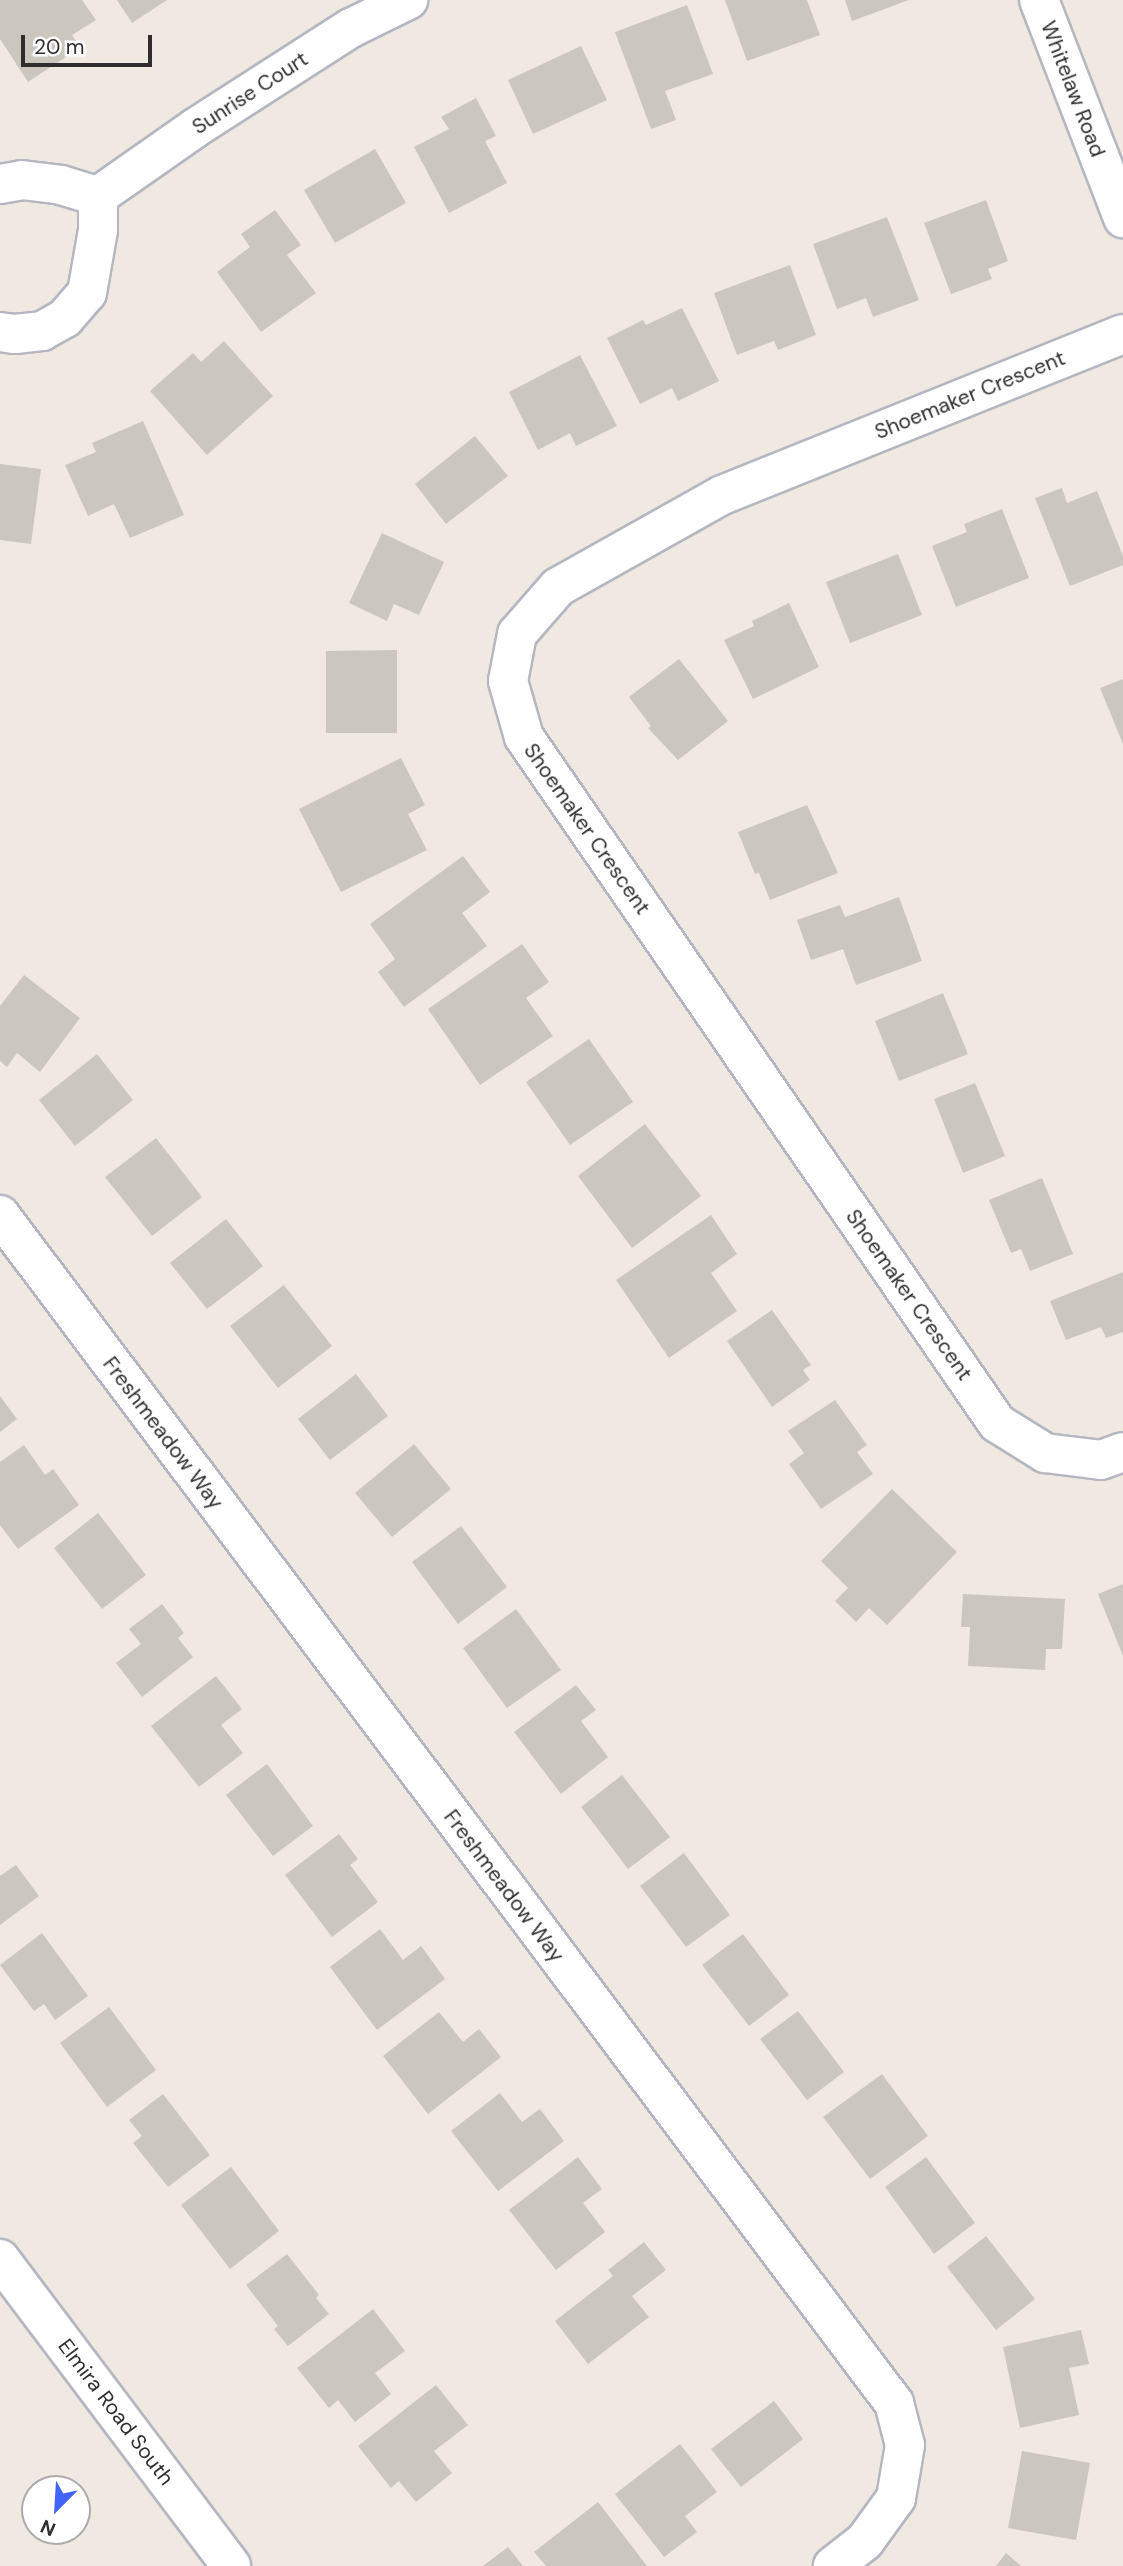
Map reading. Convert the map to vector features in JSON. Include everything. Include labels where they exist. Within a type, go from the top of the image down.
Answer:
[{"type":"street","name":"Sunrise Court","points":[[98,196],[195,128],[351,28],[408,0]]},
{"type":"street","name":"Whitelaw Road","points":[[1039,0],[1123,218]]},
{"type":"street","points":[[0,184],[22,180],[61,185],[98,196],[99,230],[87,293],[65,318],[42,331],[15,334],[0,331]]},
{"type":"street","name":"Shoemaker Crescent","points":[[1123,334],[722,495],[570,580],[558,587],[517,634],[508,681],[524,737],[997,1423],[1045,1453],[1101,1460],[1123,1452]]},
{"type":"street","name":"Freshmeadow Way","points":[[0,1216],[894,2403],[905,2445],[896,2498],[865,2541],[833,2566]]},
{"type":"street","name":"Elmira Road South","points":[[0,2259],[231,2566]]},
{"type":"building","points":[[0,0],[82,0],[96,20],[72,35],[80,48],[28,82],[0,39]]},
{"type":"building","points":[[117,0],[167,0],[132,23]]},
{"type":"building","points":[[725,0],[807,0],[820,35],[747,61]]},
{"type":"building","points":[[845,0],[909,0],[852,21]]},
{"type":"building","points":[[687,5],[713,74],[665,91],[676,120],[651,129],[615,32]]},
{"type":"building","points":[[581,46],[607,100],[533,134],[508,80]]},
{"type":"building","points":[[476,98],[496,136],[485,141],[507,183],[449,213],[414,147],[449,129],[441,117]]},
{"type":"building","points":[[375,149],[406,203],[335,243],[304,190]]},
{"type":"building","points":[[986,200],[1008,261],[988,269],[992,279],[951,294],[924,223]]},
{"type":"building","points":[[275,210],[301,245],[287,255],[316,293],[261,332],[217,272],[250,247],[241,234]]},
{"type":"building","points":[[887,217],[919,300],[873,317],[866,298],[837,309],[813,244]]},
{"type":"building","points":[[790,265],[816,335],[778,350],[774,341],[737,355],[714,293]]},
{"type":"building","points":[[682,308],[719,381],[678,401],[672,388],[640,404],[607,338],[643,320],[646,325]]},
{"type":"building","points":[[224,341],[273,396],[207,455],[150,391],[193,353],[201,362]]},
{"type":"building","points":[[580,355],[617,426],[576,446],[570,433],[538,450],[509,392]]},
{"type":"building","points":[[143,421],[184,515],[130,538],[114,504],[88,516],[65,465],[96,452],[92,443]]},
{"type":"building","points":[[475,436],[508,476],[446,524],[415,484]]},
{"type":"building","points":[[0,464],[41,469],[31,544],[0,540]]},
{"type":"building","points":[[1062,488],[1067,503],[1097,491],[1123,556],[1123,565],[1070,586],[1035,498]]},
{"type":"building","points":[[1002,509],[1029,578],[956,607],[932,546],[967,532],[964,524]]},
{"type":"building","points":[[382,533],[444,562],[419,615],[394,604],[387,621],[349,603]]},
{"type":"building","points":[[898,554],[922,615],[850,643],[826,582]]},
{"type":"building","points":[[789,603],[819,667],[753,699],[724,640],[754,626],[752,621]]},
{"type":"building","points":[[397,650],[397,733],[326,733],[326,651]]},
{"type":"building","points":[[679,659],[728,721],[678,760],[648,728],[651,726],[629,697]]},
{"type":"building","points":[[1123,679],[1123,744],[1100,688]]},
{"type":"building","points":[[401,758],[425,805],[408,814],[427,850],[341,892],[299,809]]},
{"type":"building","points":[[807,805],[838,873],[770,900],[759,873],[755,874],[738,832]]},
{"type":"building","points":[[463,856],[490,892],[462,913],[487,946],[404,1007],[378,972],[395,959],[370,924]]},
{"type":"building","points":[[899,897],[922,961],[856,985],[843,949],[811,960],[797,920],[840,905],[845,917]]},
{"type":"building","points":[[522,944],[549,982],[526,998],[553,1036],[480,1085],[428,1009]]},
{"type":"building","points":[[24,975],[80,1018],[40,1072],[17,1053],[7,1067],[0,1061],[0,1006]]},
{"type":"building","points":[[943,993],[968,1054],[899,1081],[875,1021]]},
{"type":"building","points":[[589,1039],[633,1102],[570,1145],[526,1082]]},
{"type":"building","points":[[97,1054],[133,1100],[75,1146],[39,1100]]},
{"type":"building","points":[[975,1083],[1005,1156],[963,1173],[934,1099]]},
{"type":"building","points":[[645,1124],[701,1196],[632,1248],[578,1176]]},
{"type":"building","points":[[156,1138],[202,1197],[152,1236],[105,1177]]},
{"type":"building","points":[[1042,1178],[1073,1254],[1030,1271],[1021,1249],[1011,1253],[989,1200]]},
{"type":"building","points":[[711,1215],[737,1254],[711,1273],[737,1311],[669,1358],[616,1280]]},
{"type":"building","points":[[226,1219],[263,1266],[207,1309],[170,1263]]},
{"type":"building","points":[[1123,1272],[1123,1332],[1106,1338],[1101,1327],[1066,1340],[1050,1301]]},
{"type":"building","points":[[284,1285],[332,1346],[278,1388],[230,1326]]},
{"type":"building","points":[[772,1310],[811,1365],[803,1370],[810,1380],[772,1407],[727,1341]]},
{"type":"building","points":[[356,1374],[388,1416],[330,1460],[298,1419]]},
{"type":"building","points":[[0,1396],[17,1419],[0,1432]]},
{"type":"building","points":[[835,1400],[867,1445],[857,1452],[873,1474],[821,1509],[789,1464],[804,1453],[788,1431]]},
{"type":"building","points":[[414,1444],[451,1489],[392,1537],[355,1493]]},
{"type":"building","points":[[24,1445],[45,1475],[53,1469],[79,1505],[18,1549],[0,1525],[0,1462]]},
{"type":"building","points":[[892,1489],[957,1552],[887,1625],[869,1608],[856,1622],[835,1601],[848,1588],[821,1561]]},
{"type":"building","points":[[98,1513],[146,1575],[102,1609],[54,1548]]},
{"type":"building","points":[[461,1526],[507,1587],[458,1624],[412,1562]]},
{"type":"building","points":[[1123,1584],[1123,1656],[1098,1594]]},
{"type":"building","points":[[963,1594],[1065,1599],[1062,1649],[1046,1649],[1045,1670],[968,1666],[970,1627],[961,1627]]},
{"type":"building","points":[[162,1604],[184,1633],[178,1638],[193,1657],[142,1697],[116,1663],[141,1644],[129,1629]]},
{"type":"building","points":[[516,1609],[561,1670],[507,1708],[463,1648]]},
{"type":"building","points":[[216,1676],[242,1709],[221,1725],[243,1753],[199,1787],[151,1726]]},
{"type":"building","points":[[576,1685],[596,1710],[581,1721],[608,1757],[561,1794],[514,1732]]},
{"type":"building","points":[[267,1764],[313,1826],[273,1856],[226,1795]]},
{"type":"building","points":[[622,1775],[670,1837],[628,1869],[581,1807]]},
{"type":"building","points":[[339,1834],[358,1859],[350,1865],[378,1902],[332,1937],[285,1875]]},
{"type":"building","points":[[684,1853],[730,1915],[686,1947],[640,1886]]},
{"type":"building","points":[[16,1865],[39,1896],[0,1925],[0,1876]]},
{"type":"building","points":[[380,1929],[403,1960],[421,1946],[445,1979],[377,2030],[330,1967]]},
{"type":"building","points":[[42,1933],[88,1996],[55,2020],[44,2004],[34,2011],[0,1965]]},
{"type":"building","points":[[743,1934],[789,1995],[749,2026],[702,1965]]},
{"type":"building","points":[[109,2007],[156,2070],[107,2107],[60,2043]]},
{"type":"building","points":[[798,2011],[844,2072],[807,2100],[760,2039]]},
{"type":"building","points":[[439,2012],[463,2042],[479,2029],[501,2057],[428,2114],[383,2056]]},
{"type":"building","points":[[882,2074],[928,2136],[870,2179],[823,2117]]},
{"type":"building","points":[[500,2093],[522,2122],[540,2109],[564,2141],[498,2191],[451,2131]]},
{"type":"building","points":[[163,2094],[210,2155],[168,2187],[133,2143],[142,2136],[129,2120]]},
{"type":"building","points":[[578,2157],[602,2189],[583,2203],[605,2232],[556,2270],[509,2210]]},
{"type":"building","points":[[926,2157],[975,2223],[934,2254],[885,2187]]},
{"type":"building","points":[[231,2167],[279,2231],[230,2269],[181,2205]]},
{"type":"building","points":[[986,2236],[1035,2299],[996,2330],[947,2267]]},
{"type":"building","points":[[644,2242],[666,2270],[632,2296],[649,2317],[588,2364],[555,2321],[613,2276],[608,2270]]},
{"type":"building","points":[[287,2254],[319,2295],[316,2298],[329,2314],[288,2346],[274,2329],[278,2326],[246,2285]]},
{"type":"building","points":[[373,2309],[405,2351],[375,2373],[391,2394],[355,2422],[338,2400],[329,2408],[297,2368]]},
{"type":"building","points":[[1081,2330],[1089,2364],[1069,2368],[1079,2415],[1020,2428],[1003,2347]]},
{"type":"building","points":[[436,2385],[468,2425],[434,2451],[452,2473],[416,2502],[399,2481],[391,2488],[358,2446]]},
{"type":"building","points":[[774,2401],[803,2439],[741,2487],[711,2449]]},
{"type":"building","points":[[680,2444],[717,2492],[685,2516],[697,2532],[664,2557],[615,2494]]},
{"type":"building","points":[[1022,2451],[1090,2463],[1076,2540],[1008,2528]]},
{"type":"building","points":[[598,2502],[647,2566],[546,2566],[534,2552]]},
{"type":"building","points":[[508,2547],[523,2566],[483,2566]]},
{"type":"building","points":[[1006,2553],[1021,2566],[996,2566]]}]
